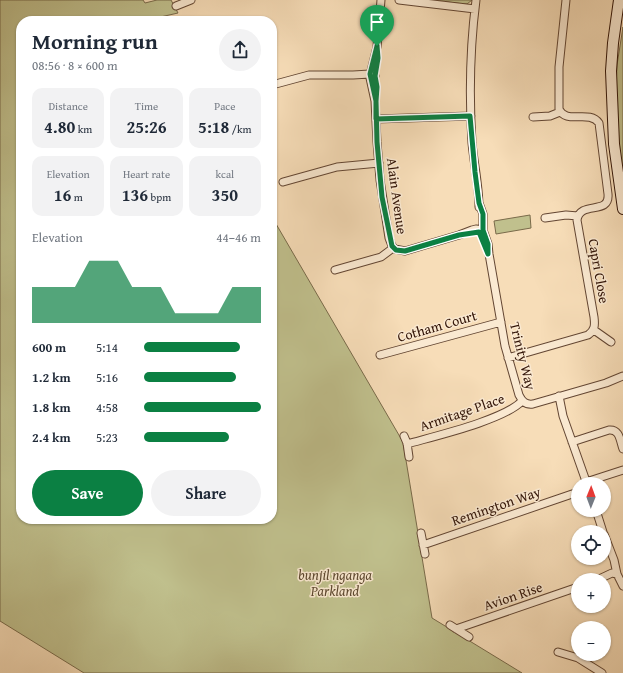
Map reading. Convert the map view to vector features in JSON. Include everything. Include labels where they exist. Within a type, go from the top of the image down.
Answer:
[{"type":"street","points":[[176,6],[191,0]]},
{"type":"street","name":"Alain Avenue","points":[[381,0],[377,46],[372,76],[376,101],[379,163],[389,238],[393,248],[396,250],[405,251],[459,235],[480,231]]},
{"type":"street","points":[[399,0],[475,9]]},
{"type":"street","name":"Trinity Way","points":[[476,0],[471,69],[470,116],[479,203],[483,214],[480,231],[488,244],[488,254],[508,358],[519,395],[522,401],[527,404],[533,404],[606,383],[623,376]]},
{"type":"street","points":[[545,218],[566,215],[578,216],[581,211],[600,207],[608,201],[599,123],[594,118],[586,116],[571,116],[563,114],[560,112],[558,107],[559,66],[566,0]]},
{"type":"street","points":[[619,0],[611,61],[614,144],[623,209]]},
{"type":"street","points":[[612,92],[623,14]]},
{"type":"street","points":[[277,84],[310,75],[372,76]]},
{"type":"street","points":[[533,117],[550,116],[560,112]]},
{"type":"street","points":[[376,119],[470,116]]},
{"type":"street","points":[[283,182],[337,167],[379,163]]},
{"type":"street","name":"Capri Close","points":[[578,216],[577,225],[594,317],[594,330]]},
{"type":"street","points":[[335,270],[381,257],[393,248]]},
{"type":"street","name":"Cotham Court","points":[[380,355],[501,322]]},
{"type":"street","points":[[508,358],[579,338],[588,335],[594,330],[611,342]]},
{"type":"street","name":"Trinity Way","points":[[606,383],[623,382]]},
{"type":"street","points":[[557,397],[584,477]]},
{"type":"street","name":"Armitage Place","points":[[407,444],[488,419],[512,409],[522,401]]},
{"type":"street","points":[[572,442],[613,430],[618,433],[623,449]]},
{"type":"street","name":"Armitage Place","points":[[404,436],[409,457]]},
{"type":"street","points":[[603,477],[623,470]]},
{"type":"street","name":"Remington Way","points":[[423,545],[571,494]]},
{"type":"street","points":[[421,533],[425,554]]},
{"type":"street","points":[[611,553],[614,560],[614,575],[623,592]]},
{"type":"street","points":[[614,575],[623,586]]},
{"type":"street","name":"Avion Rise","points":[[469,637],[453,627],[571,589]]},
{"type":"street","points":[[558,652],[578,658],[602,673]]},
{"type":"green space","name":"bunjil nganga Parkland","points":[[0,0],[143,0],[145,3],[157,0],[171,0],[178,13],[165,16],[16,16],[16,524],[277,524],[277,226],[403,442],[432,618],[522,673],[84,673],[0,621]]},
{"type":"green space","points":[[432,0],[472,0],[467,4],[464,4]]},
{"type":"green space","points":[[623,27],[623,186],[615,111],[617,65]]},
{"type":"green space","points":[[530,215],[531,228],[496,234],[494,221]]},
{"type":"route","points":[[377,46],[374,63],[370,74],[376,101],[376,119],[470,116],[479,203],[483,214],[483,230],[487,239],[488,254],[479,232],[476,234],[459,235],[405,251],[396,250],[392,246],[382,197],[377,142],[376,119],[376,101],[377,87],[375,76],[378,64],[377,46]]}]
